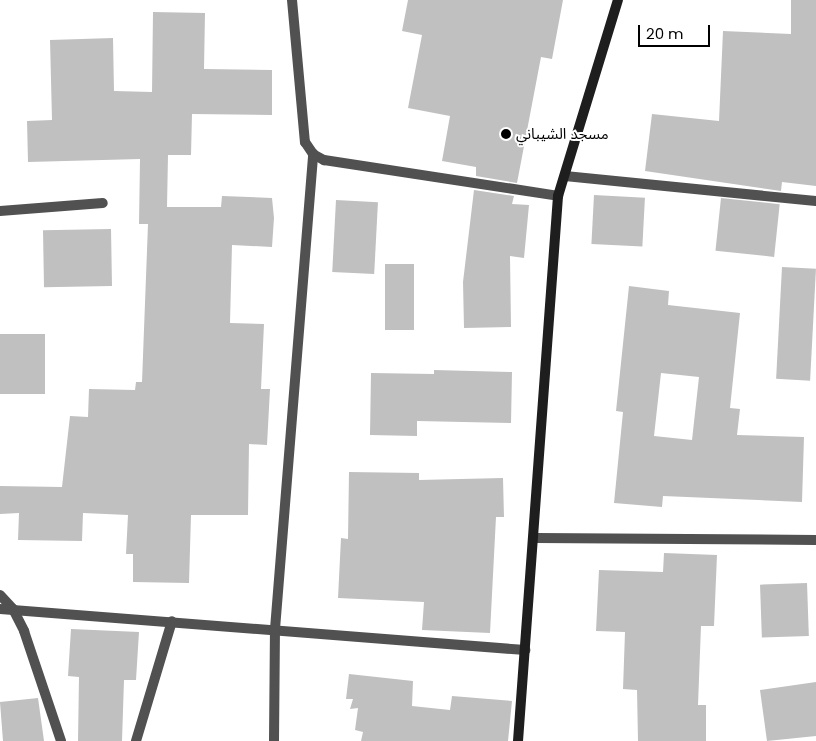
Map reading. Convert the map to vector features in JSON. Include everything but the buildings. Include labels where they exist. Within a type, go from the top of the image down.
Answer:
[{"type":"street","points":[[292,0],[305,142],[313,154],[324,160],[558,196]]},
{"type":"street","points":[[518,741],[536,538],[540,405],[558,196],[618,0]]},
{"type":"street","points":[[274,741],[275,629],[313,154]]},
{"type":"street","points":[[565,176],[816,201]]},
{"type":"street","points":[[0,211],[103,204]]},
{"type":"street","points":[[536,538],[816,540]]},
{"type":"street","points":[[0,596],[14,609],[61,741]]},
{"type":"street","points":[[0,609],[525,650]]},
{"type":"street","points":[[136,741],[172,621]]},
{"type":"place","name":"مسجد الشيباني","points":[[506,134]]}]
